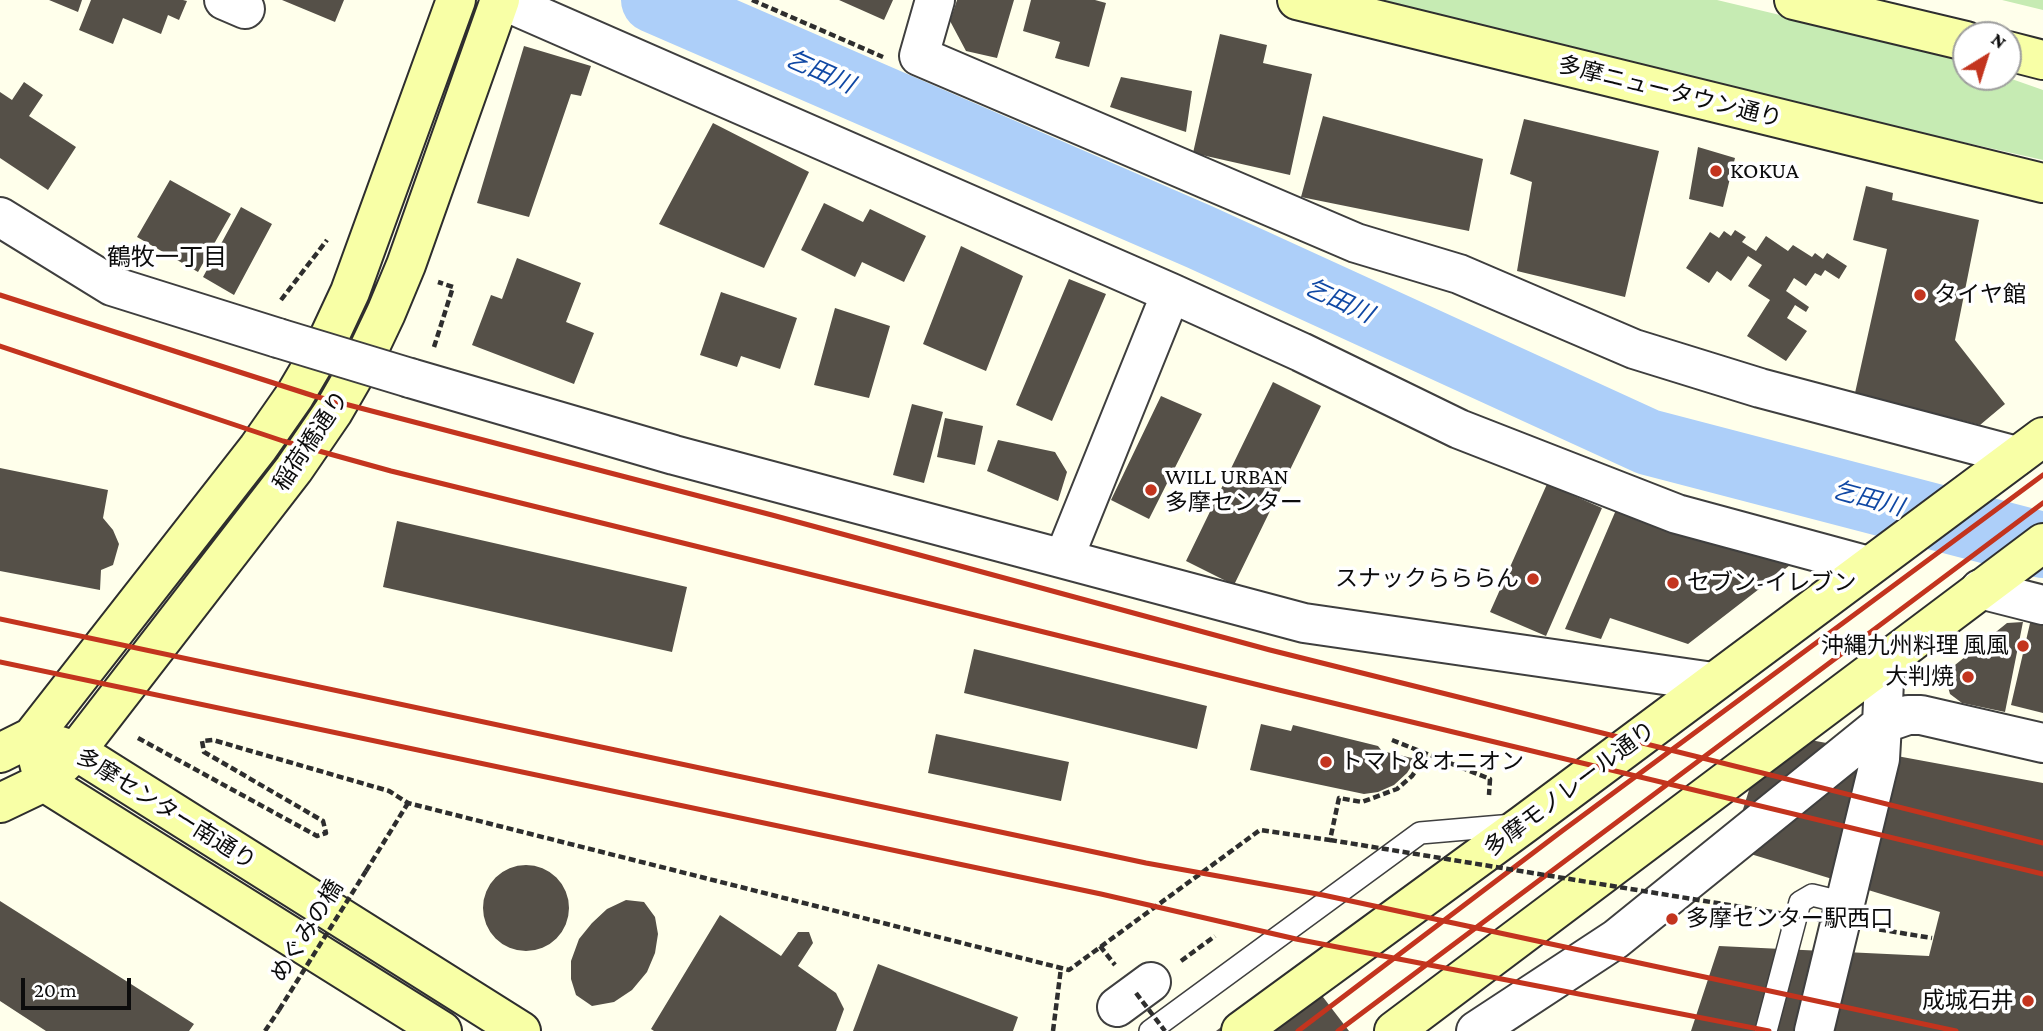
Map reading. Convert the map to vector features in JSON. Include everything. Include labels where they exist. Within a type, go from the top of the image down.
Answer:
[{"type":"street","name":"稲荷橋通り","points":[[16,745],[258,448],[316,360],[350,292],[456,0]]},
{"type":"street","name":"稲荷橋通り","points":[[0,803],[44,782],[76,751],[294,469],[334,412],[367,353],[406,265],[501,0]]},
{"type":"street","points":[[501,0],[1171,293],[1472,434],[1677,514],[1884,555]]},
{"type":"street","points":[[934,0],[919,56],[1343,238],[1459,274],[1634,349],[1759,388],[2018,455]]},
{"type":"street","name":"多摩ニュータウン通り","points":[[1297,0],[2043,183]]},
{"type":"street","points":[[1794,0],[1952,38]]},
{"type":"street","points":[[2022,55],[2043,60]]},
{"type":"street","points":[[0,217],[112,286],[674,455],[1304,623],[1713,682]]},
{"type":"street","points":[[1063,558],[1171,293]]},
{"type":"street","name":"多摩モノレール通り","points":[[1241,1031],[1524,824],[2018,455]]},
{"type":"street","points":[[1394,1031],[2043,543]]},
{"type":"street","points":[[1994,579],[2043,604]]},
{"type":"street","points":[[1814,1031],[1880,759],[1885,660]]},
{"type":"street","points":[[1478,1030],[1616,939],[1882,724],[1908,715],[1921,715],[2043,743]]},
{"type":"street","name":"多摩センター南通り","points":[[16,745],[76,751],[521,1031]]},
{"type":"street","name":"多摩センター南通り","points":[[16,745],[44,782],[442,1031]]},
{"type":"lane","points":[[1150,1031],[1420,833],[1524,824]]},
{"type":"lane","points":[[1766,1031],[1800,902],[1812,895],[1845,903]]},
{"type":"path","points":[[268,335],[325,241]]},
{"type":"path","points":[[416,379],[453,287]]},
{"type":"path","points":[[138,738],[317,836],[326,833],[323,821],[204,752],[202,741],[213,740],[389,791],[408,803],[1069,970],[1260,830],[1933,938]]},
{"type":"path","points":[[1392,740],[1490,779],[1489,795]]},
{"type":"path","points":[[1330,840],[1339,798],[1362,802],[1397,789],[1412,776],[1427,754]]},
{"type":"path","name":"めぐみの橋","points":[[265,1031],[408,803]]},
{"type":"path","points":[[1053,1031],[1061,968]]},
{"type":"path","points":[[1135,994],[1165,1031]]},
{"type":"green space","points":[[1382,0],[1717,0],[1931,51],[1952,58],[1952,91],[2022,91],[2022,83],[2043,90],[2043,160],[1842,115]]},
{"type":"green space","points":[[2002,0],[2043,0],[2043,10]]},
{"type":"building","points":[[49,0],[82,0],[78,12]]},
{"type":"building","points":[[91,0],[187,1],[179,20],[168,15],[161,34],[123,18],[113,44],[79,30]]},
{"type":"building","points":[[282,0],[344,0],[335,22]]},
{"type":"building","points":[[839,0],[893,0],[884,20]]},
{"type":"building","points":[[957,0],[1014,0],[997,58],[966,51],[950,21]]},
{"type":"building","points":[[1031,0],[1095,0],[1106,3],[1089,67],[1055,58],[1060,42],[1023,31]]},
{"type":"building","points":[[1220,34],[1267,45],[1263,63],[1312,74],[1290,175],[1193,153]]},
{"type":"building","points":[[524,46],[591,66],[581,96],[571,94],[529,217],[477,203]]},
{"type":"building","points":[[1121,77],[1192,91],[1186,132],[1110,107]]},
{"type":"building","points":[[24,82],[43,95],[29,116],[76,147],[48,190],[0,158],[0,92],[12,100]]},
{"type":"building","points":[[1323,116],[1483,159],[1469,231],[1301,197]]},
{"type":"building","points":[[1524,119],[1659,151],[1625,297],[1517,271],[1532,182],[1510,174]]},
{"type":"building","points":[[713,123],[809,172],[764,268],[659,224]]},
{"type":"building","points":[[1698,147],[1735,158],[1723,207],[1689,199]]},
{"type":"building","points":[[170,180],[231,214],[198,272],[137,237]]},
{"type":"building","name":"タイヤ館","points":[[1866,186],[1893,193],[1892,200],[1979,220],[1955,340],[2005,404],[1980,425],[1855,393],[1887,249],[1853,240]]},
{"type":"building","points":[[824,203],[863,222],[870,209],[926,236],[904,282],[862,262],[855,277],[801,250]]},
{"type":"building","points":[[241,207],[272,224],[234,295],[203,277]]},
{"type":"building","points":[[1735,230],[1746,237],[1742,242],[1756,251],[1766,236],[1788,251],[1793,245],[1812,257],[1815,253],[1823,259],[1827,253],[1847,266],[1839,279],[1825,270],[1821,276],[1815,273],[1806,286],[1794,278],[1786,291],[1809,307],[1806,312],[1795,305],[1787,318],[1807,331],[1786,361],[1747,336],[1770,300],[1748,286],[1762,265],[1748,256],[1731,281],[1717,271],[1709,283],[1686,268],[1710,232],[1719,238],[1724,231],[1731,236]]},
{"type":"building","points":[[961,246],[1023,276],[986,371],[923,344]]},
{"type":"building","points":[[517,258],[581,283],[566,322],[594,333],[574,384],[472,345],[491,295],[502,299]]},
{"type":"building","points":[[1069,279],[1106,294],[1052,421],[1016,405]]},
{"type":"building","points":[[721,292],[797,318],[780,369],[741,356],[737,367],[700,355]]},
{"type":"building","points":[[835,308],[890,326],[869,398],[814,385]]},
{"type":"building","points":[[1273,382],[1321,406],[1234,585],[1186,561]]},
{"type":"building","points":[[1161,396],[1202,414],[1149,519],[1111,500]]},
{"type":"building","points":[[912,404],[943,412],[924,483],[893,475]]},
{"type":"building","points":[[945,418],[983,426],[975,465],[937,457]]},
{"type":"building","points":[[998,440],[1055,452],[1067,472],[1058,501],[987,471]]},
{"type":"building","points":[[0,468],[108,490],[103,518],[113,530],[119,544],[113,565],[101,570],[100,590],[0,571]]},
{"type":"building","points":[[1547,484],[1602,508],[1546,636],[1490,612]]},
{"type":"building","points":[[1616,510],[1794,562],[1688,644],[1610,618],[1601,639],[1565,629]]},
{"type":"building","points":[[397,521],[687,587],[672,652],[383,587]]},
{"type":"building","points":[[2031,619],[2043,622],[2043,713],[2011,705]]},
{"type":"building","points":[[2023,622],[2005,712],[1962,703],[1950,694],[1946,680],[1955,665],[2007,623]]},
{"type":"building","points":[[974,649],[1207,706],[1197,749],[964,693]]},
{"type":"building","points":[[1261,724],[1291,731],[1293,725],[1378,746],[1382,751],[1416,759],[1407,773],[1394,785],[1378,792],[1364,794],[1250,770]]},
{"type":"building","points":[[1767,732],[2043,783],[2043,1031],[1691,1031],[1719,946],[1929,956],[1940,912],[1731,848]]},
{"type":"building","points":[[936,734],[1069,762],[1061,801],[928,773]]},
{"type":"building","points":[[526,865],[550,872],[562,884],[569,908],[562,932],[550,944],[526,951],[502,944],[490,932],[483,908],[490,884],[502,872]]},
{"type":"building","points":[[626,900],[644,902],[655,917],[658,934],[655,953],[647,972],[632,990],[614,1002],[592,1006],[576,995],[571,979],[571,961],[579,939],[592,923],[607,909]]},
{"type":"building","points":[[0,901],[194,1024],[189,1031],[46,1031],[0,1001]]},
{"type":"building","points":[[720,915],[781,956],[798,932],[809,932],[813,943],[798,966],[836,993],[844,1009],[836,1031],[651,1029]]},
{"type":"building","points":[[878,964],[1018,1017],[1013,1031],[853,1031]]},
{"type":"building","points":[[1300,967],[1349,1031],[1216,1031]]},
{"type":"waterway","name":"乞田川","points":[[654,0],[1200,237],[1648,442],[2043,545]]},
{"type":"railway","points":[[0,295],[314,396],[772,515],[1270,650],[2043,843]]},
{"type":"railway","points":[[0,346],[283,441],[391,471],[1279,690],[2043,874]]},
{"type":"railway","points":[[1298,1031],[1562,831],[2043,475]]},
{"type":"railway","points":[[1338,1031],[2043,503]]},
{"type":"railway","points":[[0,619],[1146,863],[1323,895],[1956,1031]]},
{"type":"railway","points":[[0,662],[1101,894],[1296,939],[1769,1031]]},
{"type":"place","name":"KOKUA","points":[[1716,171]]},
{"type":"place","name":"タイヤ館","points":[[1920,295]]},
{"type":"place","name":"WILL URBAN 多摩センター","points":[[1151,490]]},
{"type":"place","name":"スナックらららん","points":[[1533,579]]},
{"type":"place","name":"セブン-イレブン","points":[[1673,583]]},
{"type":"place","name":"沖縄九州料理 風風","points":[[2023,646]]},
{"type":"place","name":"大判焼","points":[[1968,677]]},
{"type":"place","name":"トマト＆オニオン","points":[[1326,762]]},
{"type":"place","name":"多摩センター駅西口","points":[[1672,919]]},
{"type":"place","name":"成城石井","points":[[2028,1001]]},
{"type":"district","name":"鶴牧一丁目","points":[[167,258]]}]
